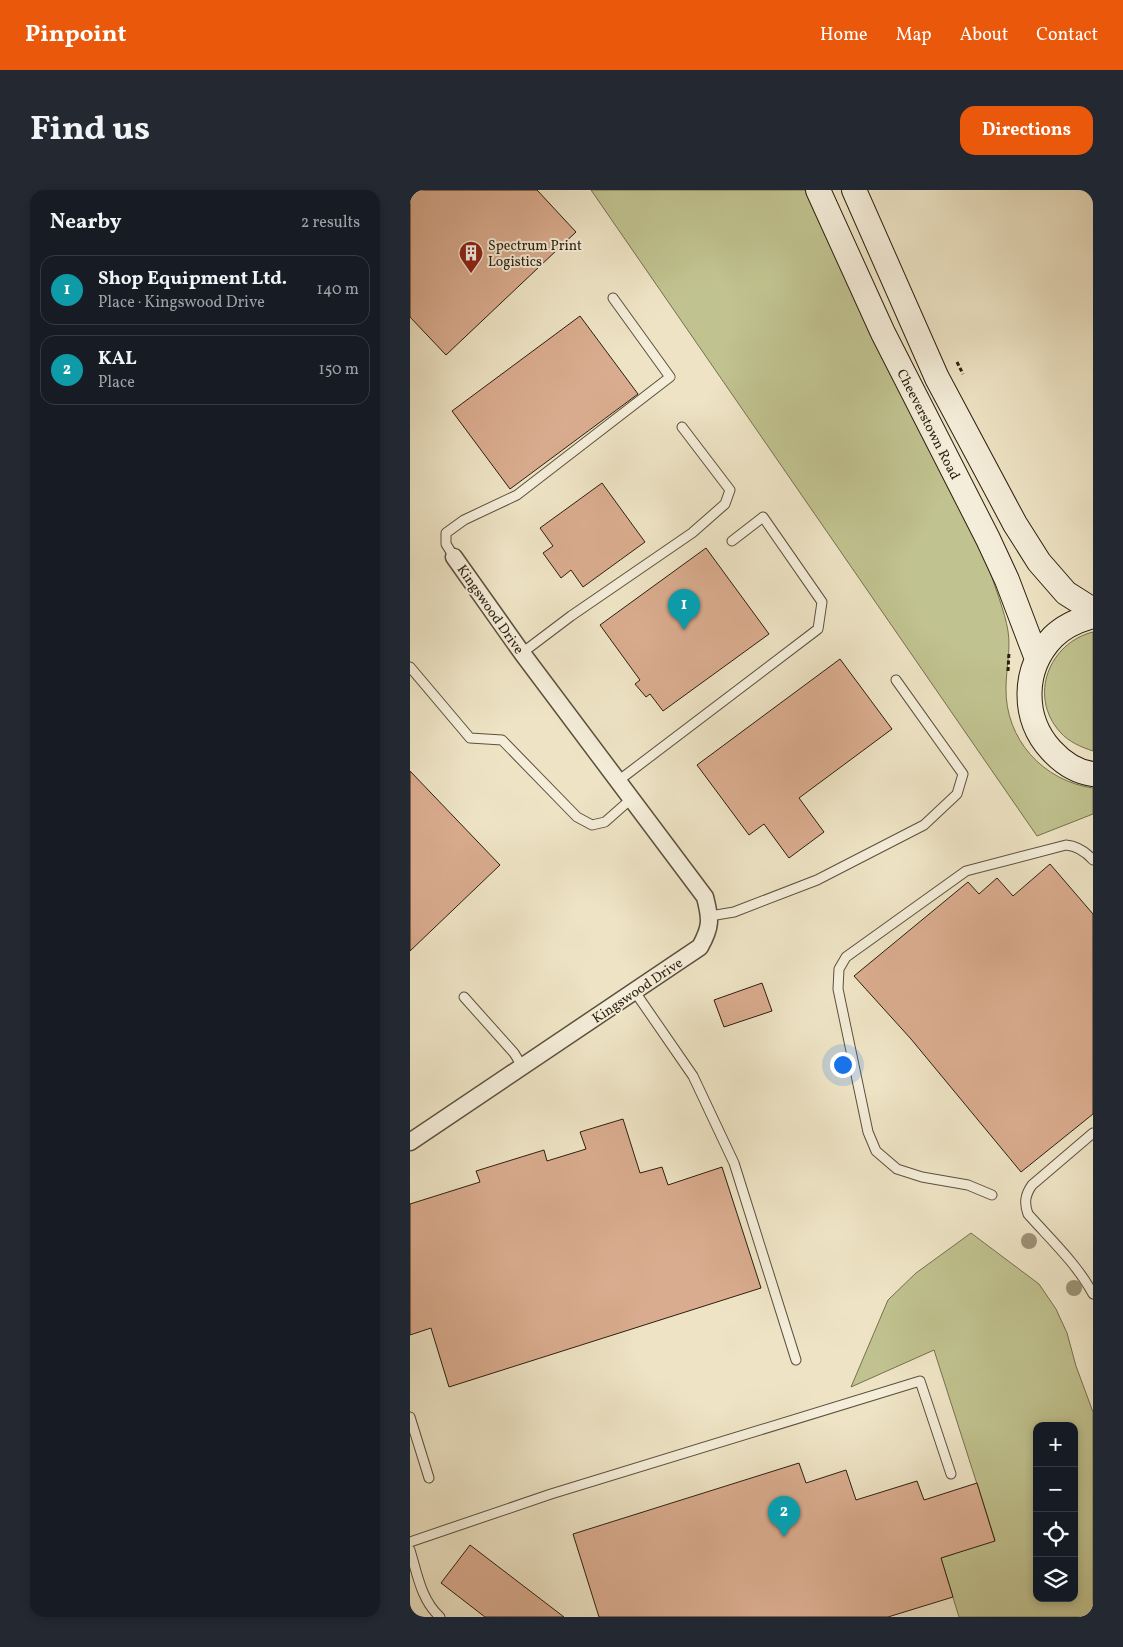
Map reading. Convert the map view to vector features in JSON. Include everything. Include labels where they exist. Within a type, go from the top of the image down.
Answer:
[{"type":"main road","name":"Cheeverstown Road","points":[[818,190],[883,333],[988,539],[1007,580],[1037,658]]},
{"type":"main road","name":"Cheeverstown Road","points":[[854,190],[938,378],[1015,524],[1039,562],[1066,594],[1093,610]]},
{"type":"main road","points":[[1093,616],[1074,622],[1053,637],[1037,658],[1029,685],[1030,713],[1041,739],[1060,760],[1085,773],[1093,774]]},
{"type":"street","name":"Kingswood Drive","points":[[410,1142],[700,947],[708,931],[710,916],[705,897],[522,653],[454,557]]},
{"type":"lane","points":[[454,557],[446,544],[446,533],[464,520],[517,495],[670,377],[613,298]]},
{"type":"lane","points":[[522,653],[571,616],[692,533],[726,504],[730,490],[682,427]]},
{"type":"lane","points":[[618,781],[818,629],[822,602],[763,517],[732,541]]},
{"type":"lane","points":[[410,667],[470,738],[502,740],[577,817],[592,824],[605,822],[631,799]]},
{"type":"lane","points":[[710,916],[734,912],[817,880],[924,825],[957,794],[963,774],[896,680]]},
{"type":"lane","points":[[992,1195],[968,1185],[922,1177],[897,1170],[876,1151],[868,1132],[837,985],[839,969],[846,957],[966,870],[1066,845],[1082,850],[1093,860]]},
{"type":"lane","points":[[635,992],[693,1076],[734,1163],[796,1360]]},
{"type":"lane","points":[[464,997],[514,1053],[522,1066]]},
{"type":"lane","points":[[1093,1133],[1032,1185],[1026,1193],[1028,1214],[1065,1255],[1088,1284],[1093,1294]]},
{"type":"lane","points":[[410,1542],[551,1494],[920,1381],[951,1474]]},
{"type":"lane","points":[[410,1417],[414,1444],[429,1478]]},
{"type":"lane","points":[[410,1550],[423,1593],[434,1612],[440,1617]]},
{"type":"green space","points":[[591,190],[806,190],[988,565],[1007,624],[1009,645],[1006,688],[1007,707],[1012,724],[1030,754],[1043,767],[1058,777],[1075,784],[1093,788],[1093,814],[1037,836]]},
{"type":"green space","points":[[1093,632],[1093,751],[1075,744],[1060,732],[1050,718],[1045,703],[1045,687],[1048,673],[1055,659],[1065,647],[1078,638]]},
{"type":"green space","points":[[971,1233],[1039,1284],[1056,1309],[1067,1333],[1076,1366],[1093,1412],[1093,1617],[959,1617],[941,1558],[995,1540],[934,1350],[851,1387],[888,1300],[916,1273]]},
{"type":"building","name":"Spectrum Print Logistics","points":[[410,190],[537,190],[576,232],[446,355],[410,317]]},
{"type":"building","points":[[580,316],[638,394],[510,489],[452,411]]},
{"type":"building","points":[[602,483],[645,542],[583,587],[571,570],[561,578],[543,553],[553,546],[540,528]]},
{"type":"building","points":[[706,548],[769,634],[663,711],[650,694],[646,697],[635,684],[640,680],[600,625]]},
{"type":"building","points":[[840,659],[892,729],[799,798],[824,832],[789,858],[764,824],[749,835],[697,765]]},
{"type":"building","points":[[410,771],[500,865],[410,951]]},
{"type":"building","points":[[1050,864],[1093,914],[1093,1114],[1021,1172],[911,1039],[854,976],[968,882],[979,894],[997,878],[1013,896]]},
{"type":"building","points":[[762,983],[772,1011],[724,1027],[714,1000]]},
{"type":"building","points":[[623,1119],[640,1173],[662,1167],[668,1185],[722,1167],[761,1288],[449,1387],[431,1328],[410,1335],[410,1204],[480,1182],[476,1171],[544,1150],[547,1161],[586,1149],[580,1132]]},
{"type":"building","points":[[799,1463],[806,1483],[846,1470],[856,1500],[917,1481],[924,1500],[977,1483],[995,1541],[941,1558],[953,1597],[888,1617],[599,1617],[573,1534]]},
{"type":"building","points":[[470,1545],[564,1617],[485,1617],[441,1583]]},
{"type":"place","name":"Spectrum Print Logistics","points":[[471,274]]},
{"type":"place","name":"Shop Equipment Ltd.","points":[[684,630]]},
{"type":"place","name":"KAL","points":[[784,1537]]}]
